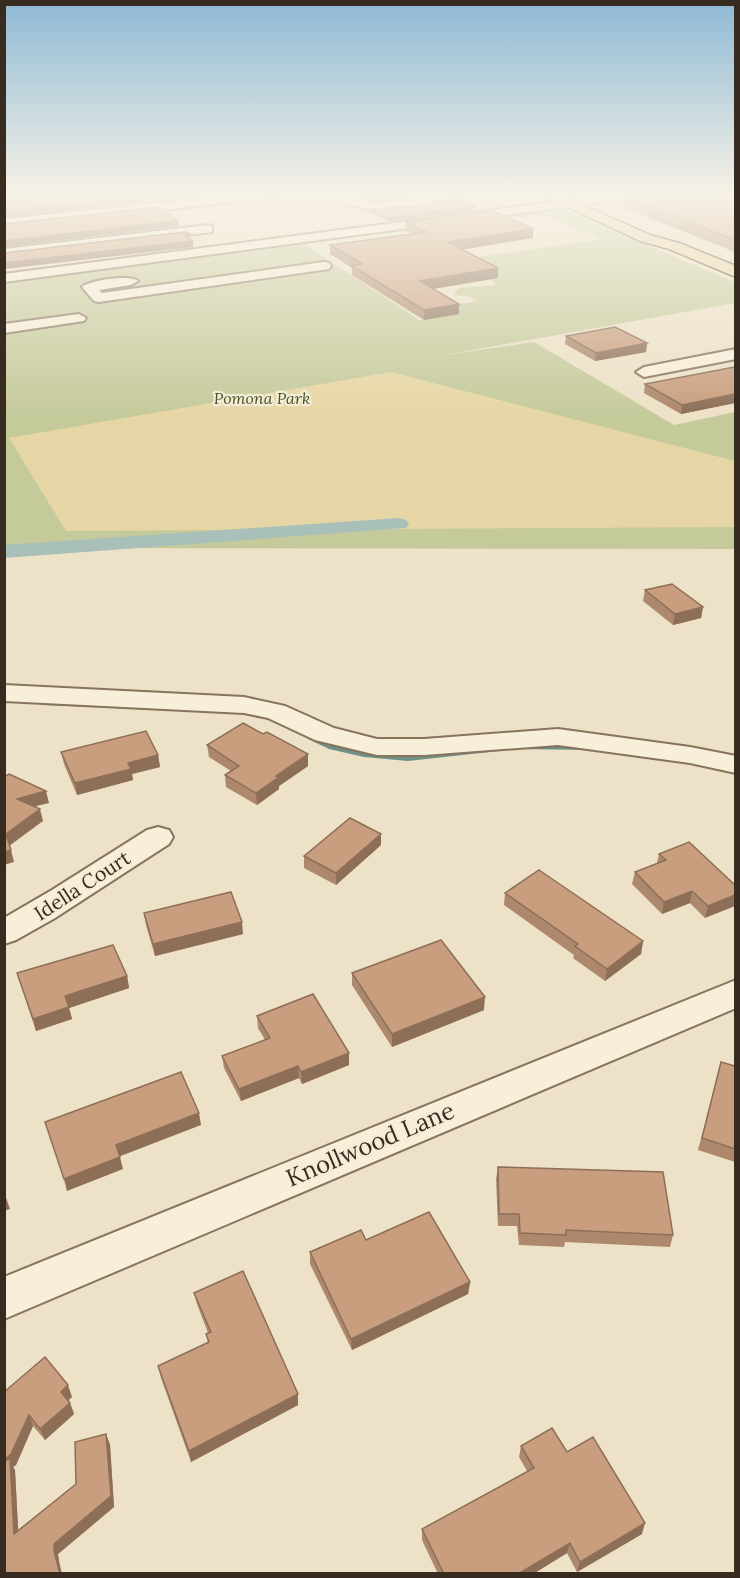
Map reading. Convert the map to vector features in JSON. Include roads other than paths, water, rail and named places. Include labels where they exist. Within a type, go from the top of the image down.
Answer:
[{"type":"street","points":[[4,278],[88,268]]},
{"type":"street","points":[[240,268],[205,277],[99,298],[89,287],[205,277],[306,268]]},
{"type":"street","points":[[30,274],[42,288]]},
{"type":"street","points":[[4,329],[79,318]]},
{"type":"street","points":[[644,372],[735,354]]},
{"type":"street","points":[[4,693],[244,705],[276,712],[325,734],[377,747],[424,747],[558,737],[690,754],[735,765]]},
{"type":"street","name":"Idella Court","points":[[4,932],[37,916],[108,867],[158,837]]},
{"type":"street","name":"Knollwood Lane","points":[[4,1298],[735,993]]},
{"type":"waterway","points":[[4,552],[399,524]]},
{"type":"waterway","points":[[44,703],[184,709]]},
{"type":"waterway","points":[[311,737],[332,747],[364,755],[408,759],[517,747],[591,748]]},
{"type":"park label","name":"Pomona Park","points":[[262,398]]}]
